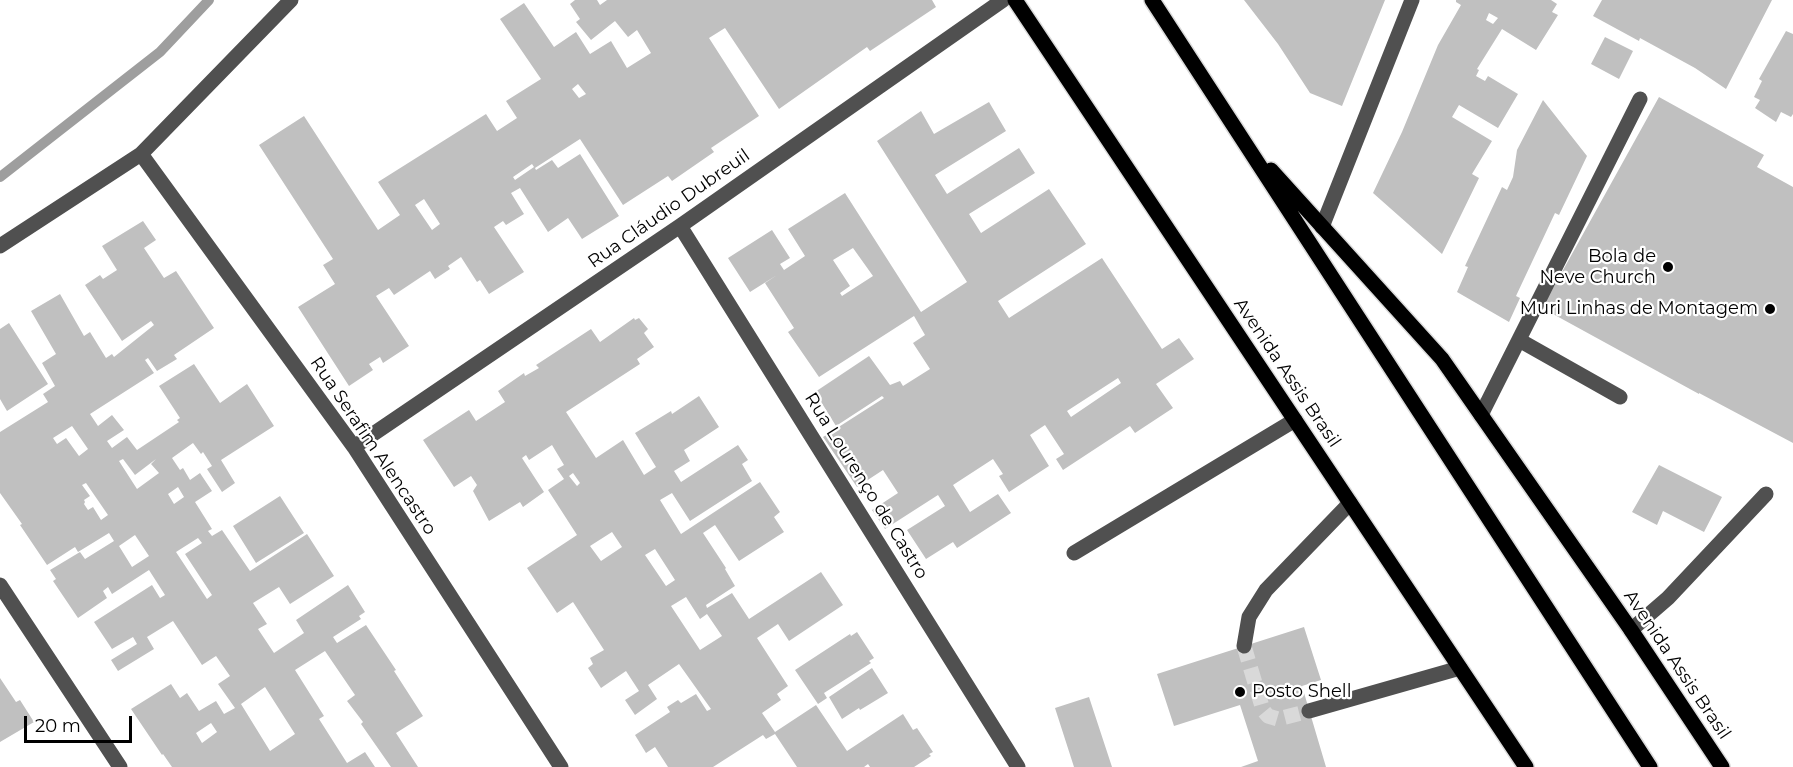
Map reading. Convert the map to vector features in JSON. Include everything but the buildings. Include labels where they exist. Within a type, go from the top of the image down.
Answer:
[{"type":"main road","name":"Avenida Assis Brasil","points":[[1015,0],[1526,767]]},
{"type":"main road","name":"Avenida Assis Brasil","points":[[1152,0],[1650,767]]},
{"type":"main road","name":"Avenida Assis Brasil","points":[[1240,136],[1442,358],[1631,630],[1722,767]]},
{"type":"street","points":[[0,246],[141,154],[291,0]]},
{"type":"street","name":"Rua Cláudio Dubreuil","points":[[354,447],[680,226],[1003,0]]},
{"type":"street","points":[[1322,227],[1412,0]]},
{"type":"street","points":[[1481,415],[1640,99]]},
{"type":"street","name":"Rua Serafim Alencastro","points":[[141,154],[354,447],[561,767]]},
{"type":"street","name":"Rua Lourenço de Castro","points":[[680,226],[1018,767]]},
{"type":"street","points":[[1519,340],[1620,397]]},
{"type":"street","points":[[1074,553],[1294,420]]},
{"type":"street","points":[[1631,630],[1668,598],[1766,495]]},
{"type":"street","points":[[1244,646],[1249,617],[1266,590],[1350,502]]},
{"type":"street","points":[[0,585],[120,767]]},
{"type":"street","points":[[1309,711],[1460,668]]},
{"type":"waterway","points":[[0,177],[160,52],[209,0]]},
{"type":"tunnel","points":[[1244,646],[1263,710],[1268,716],[1278,719],[1309,711]]},
{"type":"place","name":"Bola de Neve Church","points":[[1668,267]]},
{"type":"place","name":"Muri Linhas de Montagem","points":[[1770,309]]},
{"type":"place","name":"Posto Shell","points":[[1240,692]]}]
